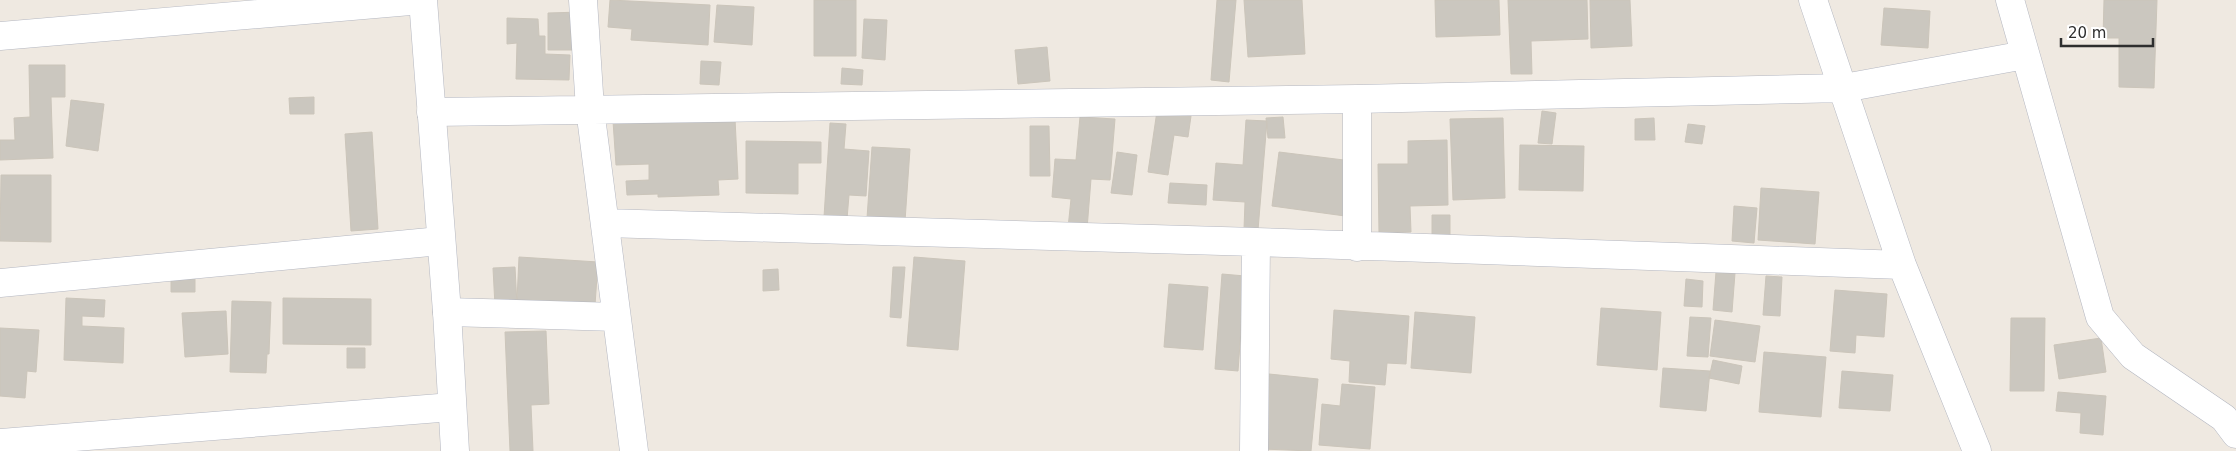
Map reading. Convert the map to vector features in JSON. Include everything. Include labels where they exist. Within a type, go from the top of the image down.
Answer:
[{"type":"street","points":[[0,36],[422,0],[440,241],[448,312],[456,451]]},
{"type":"street","points":[[583,0],[590,109],[634,451]]},
{"type":"street","points":[[1813,0],[1902,265],[1977,451]]},
{"type":"street","points":[[2010,0],[2100,317],[2133,356],[2224,418],[2236,434]]},
{"type":"street","points":[[431,112],[1357,99],[1844,88],[2025,55]]},
{"type":"street","points":[[1357,99],[1357,247]]},
{"type":"street","points":[[605,223],[1256,242],[1902,265]]},
{"type":"street","points":[[0,283],[440,241]]},
{"type":"street","points":[[1254,451],[1256,242]]},
{"type":"street","points":[[448,312],[616,317]]},
{"type":"street","points":[[0,443],[165,440],[452,407]]},
{"type":"building","points":[[610,0],[710,5],[708,45],[631,40],[632,29],[608,27]]},
{"type":"building","points":[[814,0],[856,0],[856,56],[814,56]]},
{"type":"building","points":[[1217,0],[1236,0],[1229,82],[1211,80]]},
{"type":"building","points":[[1244,0],[1302,0],[1305,54],[1248,57]]},
{"type":"building","points":[[1435,0],[1499,0],[1500,35],[1436,37]]},
{"type":"building","points":[[1508,0],[1587,0],[1588,39],[1531,41],[1532,74],[1511,74]]},
{"type":"building","points":[[1590,0],[1630,0],[1632,46],[1591,48]]},
{"type":"building","points":[[2104,0],[2157,0],[2154,88],[2119,87],[2119,38],[2103,38]]},
{"type":"building","points":[[717,5],[754,7],[752,45],[714,42]]},
{"type":"building","points":[[1884,8],[1930,11],[1928,48],[1881,45]]},
{"type":"building","points":[[581,12],[581,50],[548,50],[548,13]]},
{"type":"building","points":[[507,18],[538,19],[539,36],[545,36],[545,54],[570,55],[569,80],[516,79],[517,43],[507,44]]},
{"type":"building","points":[[864,19],[887,20],[885,60],[862,58]]},
{"type":"building","points":[[1047,47],[1050,81],[1018,84],[1015,50]]},
{"type":"building","points":[[701,61],[721,62],[719,85],[700,84]]},
{"type":"building","points":[[29,65],[65,65],[65,97],[51,97],[53,158],[0,160],[0,140],[15,140],[14,118],[30,117]]},
{"type":"building","points":[[842,68],[863,70],[862,85],[841,84]]},
{"type":"building","points":[[314,97],[314,114],[290,114],[289,98]]},
{"type":"building","points":[[71,100],[104,104],[98,151],[66,146]]},
{"type":"building","points":[[1157,111],[1191,116],[1188,137],[1174,135],[1168,175],[1148,172]]},
{"type":"building","points":[[1542,111],[1556,113],[1552,144],[1538,143]]},
{"type":"building","points":[[1080,117],[1115,119],[1110,180],[1091,179],[1087,229],[1068,228],[1071,199],[1052,197],[1055,159],[1076,160]]},
{"type":"building","points":[[1283,117],[1285,138],[1268,138],[1266,118]]},
{"type":"building","points":[[1503,118],[1505,198],[1453,200],[1450,119]]},
{"type":"building","points":[[1654,118],[1655,140],[1635,140],[1635,119]]},
{"type":"building","points":[[735,119],[738,179],[718,180],[719,195],[658,197],[658,194],[627,195],[626,181],[649,180],[649,164],[616,165],[613,121]]},
{"type":"building","points":[[1246,120],[1267,121],[1258,230],[1244,229],[1245,202],[1213,200],[1216,163],[1243,165]]},
{"type":"building","points":[[830,123],[846,124],[844,149],[869,151],[866,196],[849,195],[847,219],[824,217]]},
{"type":"building","points":[[1688,124],[1705,126],[1702,144],[1685,142]]},
{"type":"building","points":[[1030,126],[1049,126],[1050,176],[1030,176]]},
{"type":"building","points":[[372,132],[378,229],[351,231],[345,134]]},
{"type":"building","points":[[1447,140],[1448,205],[1410,206],[1411,232],[1379,233],[1378,164],[1408,164],[1408,141]]},
{"type":"building","points":[[746,141],[821,142],[821,163],[798,163],[798,194],[746,193]]},
{"type":"building","points":[[1520,145],[1584,146],[1583,191],[1519,190]]},
{"type":"building","points":[[872,147],[910,149],[905,221],[867,218]]},
{"type":"building","points":[[1117,152],[1137,155],[1132,195],[1111,193]]},
{"type":"building","points":[[1279,152],[1352,161],[1345,216],[1272,206]]},
{"type":"building","points":[[1,175],[51,175],[51,242],[0,241]]},
{"type":"building","points":[[1170,183],[1207,185],[1206,205],[1168,203]]},
{"type":"building","points":[[1761,188],[1819,192],[1815,244],[1758,240]]},
{"type":"building","points":[[1734,206],[1757,208],[1754,243],[1732,241]]},
{"type":"building","points":[[1432,215],[1450,215],[1450,235],[1432,235]]},
{"type":"building","points":[[519,257],[598,262],[595,305],[517,300]]},
{"type":"building","points":[[914,257],[965,261],[958,350],[907,346]]},
{"type":"building","points":[[515,267],[517,305],[495,306],[493,268]]},
{"type":"building","points":[[893,267],[905,267],[901,318],[890,317]]},
{"type":"building","points":[[778,269],[779,290],[763,291],[763,270]]},
{"type":"building","points":[[171,271],[195,271],[195,292],[171,292]]},
{"type":"building","points":[[1716,272],[1735,273],[1732,312],[1713,310]]},
{"type":"building","points":[[1222,274],[1245,276],[1238,371],[1215,369]]},
{"type":"building","points":[[1766,276],[1782,277],[1780,316],[1763,315]]},
{"type":"building","points":[[1686,279],[1703,281],[1702,307],[1684,306]]},
{"type":"building","points":[[1169,284],[1208,287],[1203,350],[1164,347]]},
{"type":"building","points":[[1835,290],[1887,294],[1884,337],[1856,335],[1855,353],[1830,351]]},
{"type":"building","points":[[66,298],[105,300],[104,317],[82,316],[82,326],[124,328],[123,363],[64,360]]},
{"type":"building","points":[[283,298],[371,299],[371,345],[283,344]]},
{"type":"building","points":[[232,301],[271,302],[269,354],[267,354],[266,373],[230,372]]},
{"type":"building","points":[[1601,308],[1661,312],[1657,370],[1597,365]]},
{"type":"building","points":[[1334,310],[1409,316],[1406,364],[1387,363],[1385,385],[1349,382],[1350,361],[1331,359]]},
{"type":"building","points":[[226,311],[228,354],[185,357],[182,313]]},
{"type":"building","points":[[1415,312],[1475,317],[1471,373],[1411,368]]},
{"type":"building","points":[[1690,317],[1711,318],[1708,357],[1687,356]]},
{"type":"building","points":[[2011,318],[2045,318],[2044,391],[2010,391]]},
{"type":"building","points":[[1715,320],[1760,326],[1755,362],[1710,356]]},
{"type":"building","points":[[0,328],[39,330],[36,372],[27,371],[25,398],[0,396]]},
{"type":"building","points":[[546,331],[549,404],[531,405],[533,451],[510,451],[505,332]]},
{"type":"building","points":[[2101,338],[2106,372],[2059,379],[2054,345]]},
{"type":"building","points":[[347,348],[365,348],[365,368],[347,368]]},
{"type":"building","points":[[1764,352],[1826,357],[1821,417],[1759,412]]},
{"type":"building","points":[[1713,360],[1742,366],[1739,384],[1709,378]]},
{"type":"building","points":[[1663,368],[1710,371],[1706,411],[1660,407]]},
{"type":"building","points":[[1842,371],[1893,375],[1890,411],[1839,408]]},
{"type":"building","points":[[1269,374],[1318,379],[1311,451],[1263,449]]},
{"type":"building","points":[[1342,384],[1375,387],[1370,449],[1319,445],[1322,404],[1340,406]]},
{"type":"building","points":[[2058,392],[2106,396],[2103,435],[2080,433],[2081,413],[2056,411]]}]
